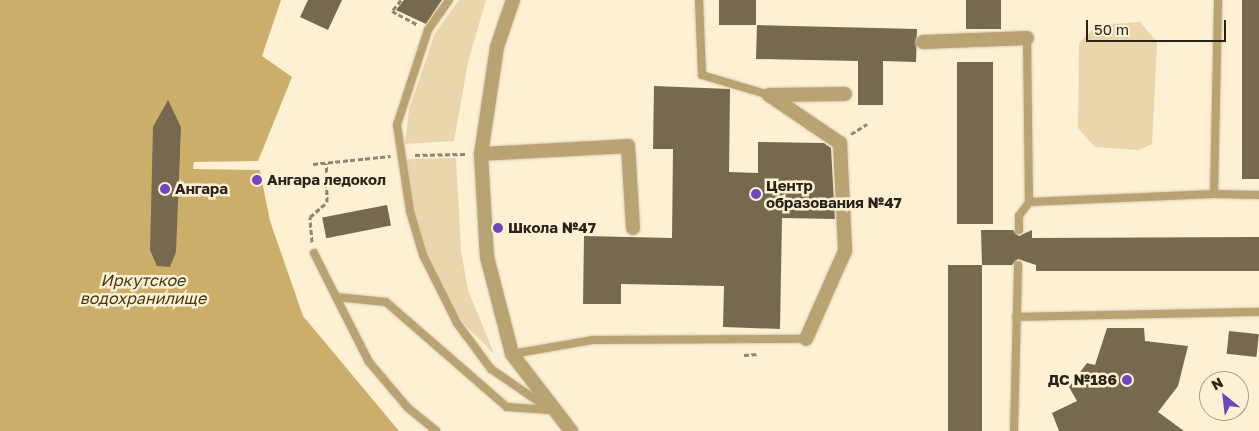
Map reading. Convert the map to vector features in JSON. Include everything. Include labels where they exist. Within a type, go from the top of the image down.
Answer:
[{"type":"street","points":[[513,0],[497,48],[481,154],[487,257],[512,354],[552,410],[571,431]]},
{"type":"street","points":[[923,42],[1027,38]]},
{"type":"street","points":[[768,95],[845,94]]},
{"type":"street","points":[[768,95],[840,143],[845,251],[806,338]]},
{"type":"street","points":[[481,154],[628,146],[633,228]]},
{"type":"lane","points":[[450,0],[428,30],[397,125],[399,155],[423,255],[440,295],[491,369],[552,410]]},
{"type":"lane","points":[[700,0],[702,75],[768,95]]},
{"type":"lane","points":[[1214,194],[1218,0]]},
{"type":"lane","points":[[1019,230],[1019,216],[1029,202],[1027,38]]},
{"type":"lane","points":[[1029,202],[1214,194],[1259,195]]},
{"type":"lane","points":[[314,254],[369,362],[408,408],[436,431]]},
{"type":"lane","points":[[1014,431],[1018,265]]},
{"type":"lane","points":[[336,297],[386,302],[508,407],[552,410]]},
{"type":"lane","points":[[1016,317],[1259,312]]},
{"type":"lane","points":[[512,354],[592,340],[806,338]]},
{"type":"path","points":[[401,0],[392,11],[428,30]]},
{"type":"path","points":[[848,136],[867,124]]},
{"type":"path","points":[[314,254],[310,217],[327,202],[326,163]]},
{"type":"shaded area","points":[[459,0],[486,0],[468,62],[454,141],[405,144],[409,109],[435,33]]},
{"type":"shaded area","points":[[1140,22],[1157,42],[1152,144],[1138,150],[1095,147],[1078,128],[1079,43],[1097,25]]},
{"type":"shaded area","points":[[456,158],[461,251],[468,290],[494,354],[464,324],[439,288],[412,218],[403,159]]},
{"type":"water","name":"Иркутское водохранилище","points":[[0,0],[281,0],[262,56],[292,77],[258,161],[270,221],[303,316],[399,431],[0,431]]},
{"type":"pier","points":[[261,161],[261,170],[193,169],[194,162]]},
{"type":"building","points":[[308,0],[342,0],[328,30],[300,17]]},
{"type":"building","points":[[404,0],[442,0],[426,24],[396,10]]},
{"type":"building","points":[[719,0],[756,0],[756,25],[719,25]]},
{"type":"building","points":[[966,0],[1001,0],[1001,29],[966,29]]},
{"type":"building","points":[[1242,0],[1259,0],[1259,179],[1242,179]]},
{"type":"building","points":[[757,25],[917,29],[916,62],[883,61],[883,105],[858,105],[858,61],[756,59]]},
{"type":"building","points":[[957,62],[993,62],[993,224],[957,224]]},
{"type":"building","name":"Центр образования №47","points":[[654,86],[730,89],[729,172],[758,173],[758,142],[824,143],[831,148],[835,219],[782,218],[780,329],[723,327],[724,286],[621,284],[621,304],[583,304],[584,236],[672,238],[673,149],[653,149]]},
{"type":"building","name":"Ангара","points":[[168,100],[181,127],[176,252],[170,267],[157,266],[150,250],[153,127]]},
{"type":"building","points":[[387,205],[391,226],[326,238],[322,218]]},
{"type":"building","points":[[981,230],[1013,230],[1019,236],[1032,230],[1032,238],[1259,237],[1259,271],[1036,271],[1036,265],[1018,259],[1012,265],[982,265]]},
{"type":"building","points":[[948,265],[982,265],[982,431],[948,431]]},
{"type":"building","name":"ДС №186","points":[[1107,328],[1144,328],[1145,341],[1188,346],[1178,386],[1158,412],[1184,431],[1059,431],[1052,413],[1077,401],[1069,387],[1087,363],[1095,365]]},
{"type":"building","points":[[1229,331],[1259,334],[1256,357],[1227,354]]},
{"type":"place","name":"Ангара ледокол","points":[[257,180]]},
{"type":"place","name":"Ангара","points":[[165,189]]},
{"type":"place","name":"Центр образования №47","points":[[756,194]]},
{"type":"place","name":"Школа №47","points":[[498,228]]},
{"type":"place","name":"ДС №186","points":[[1127,380]]}]
